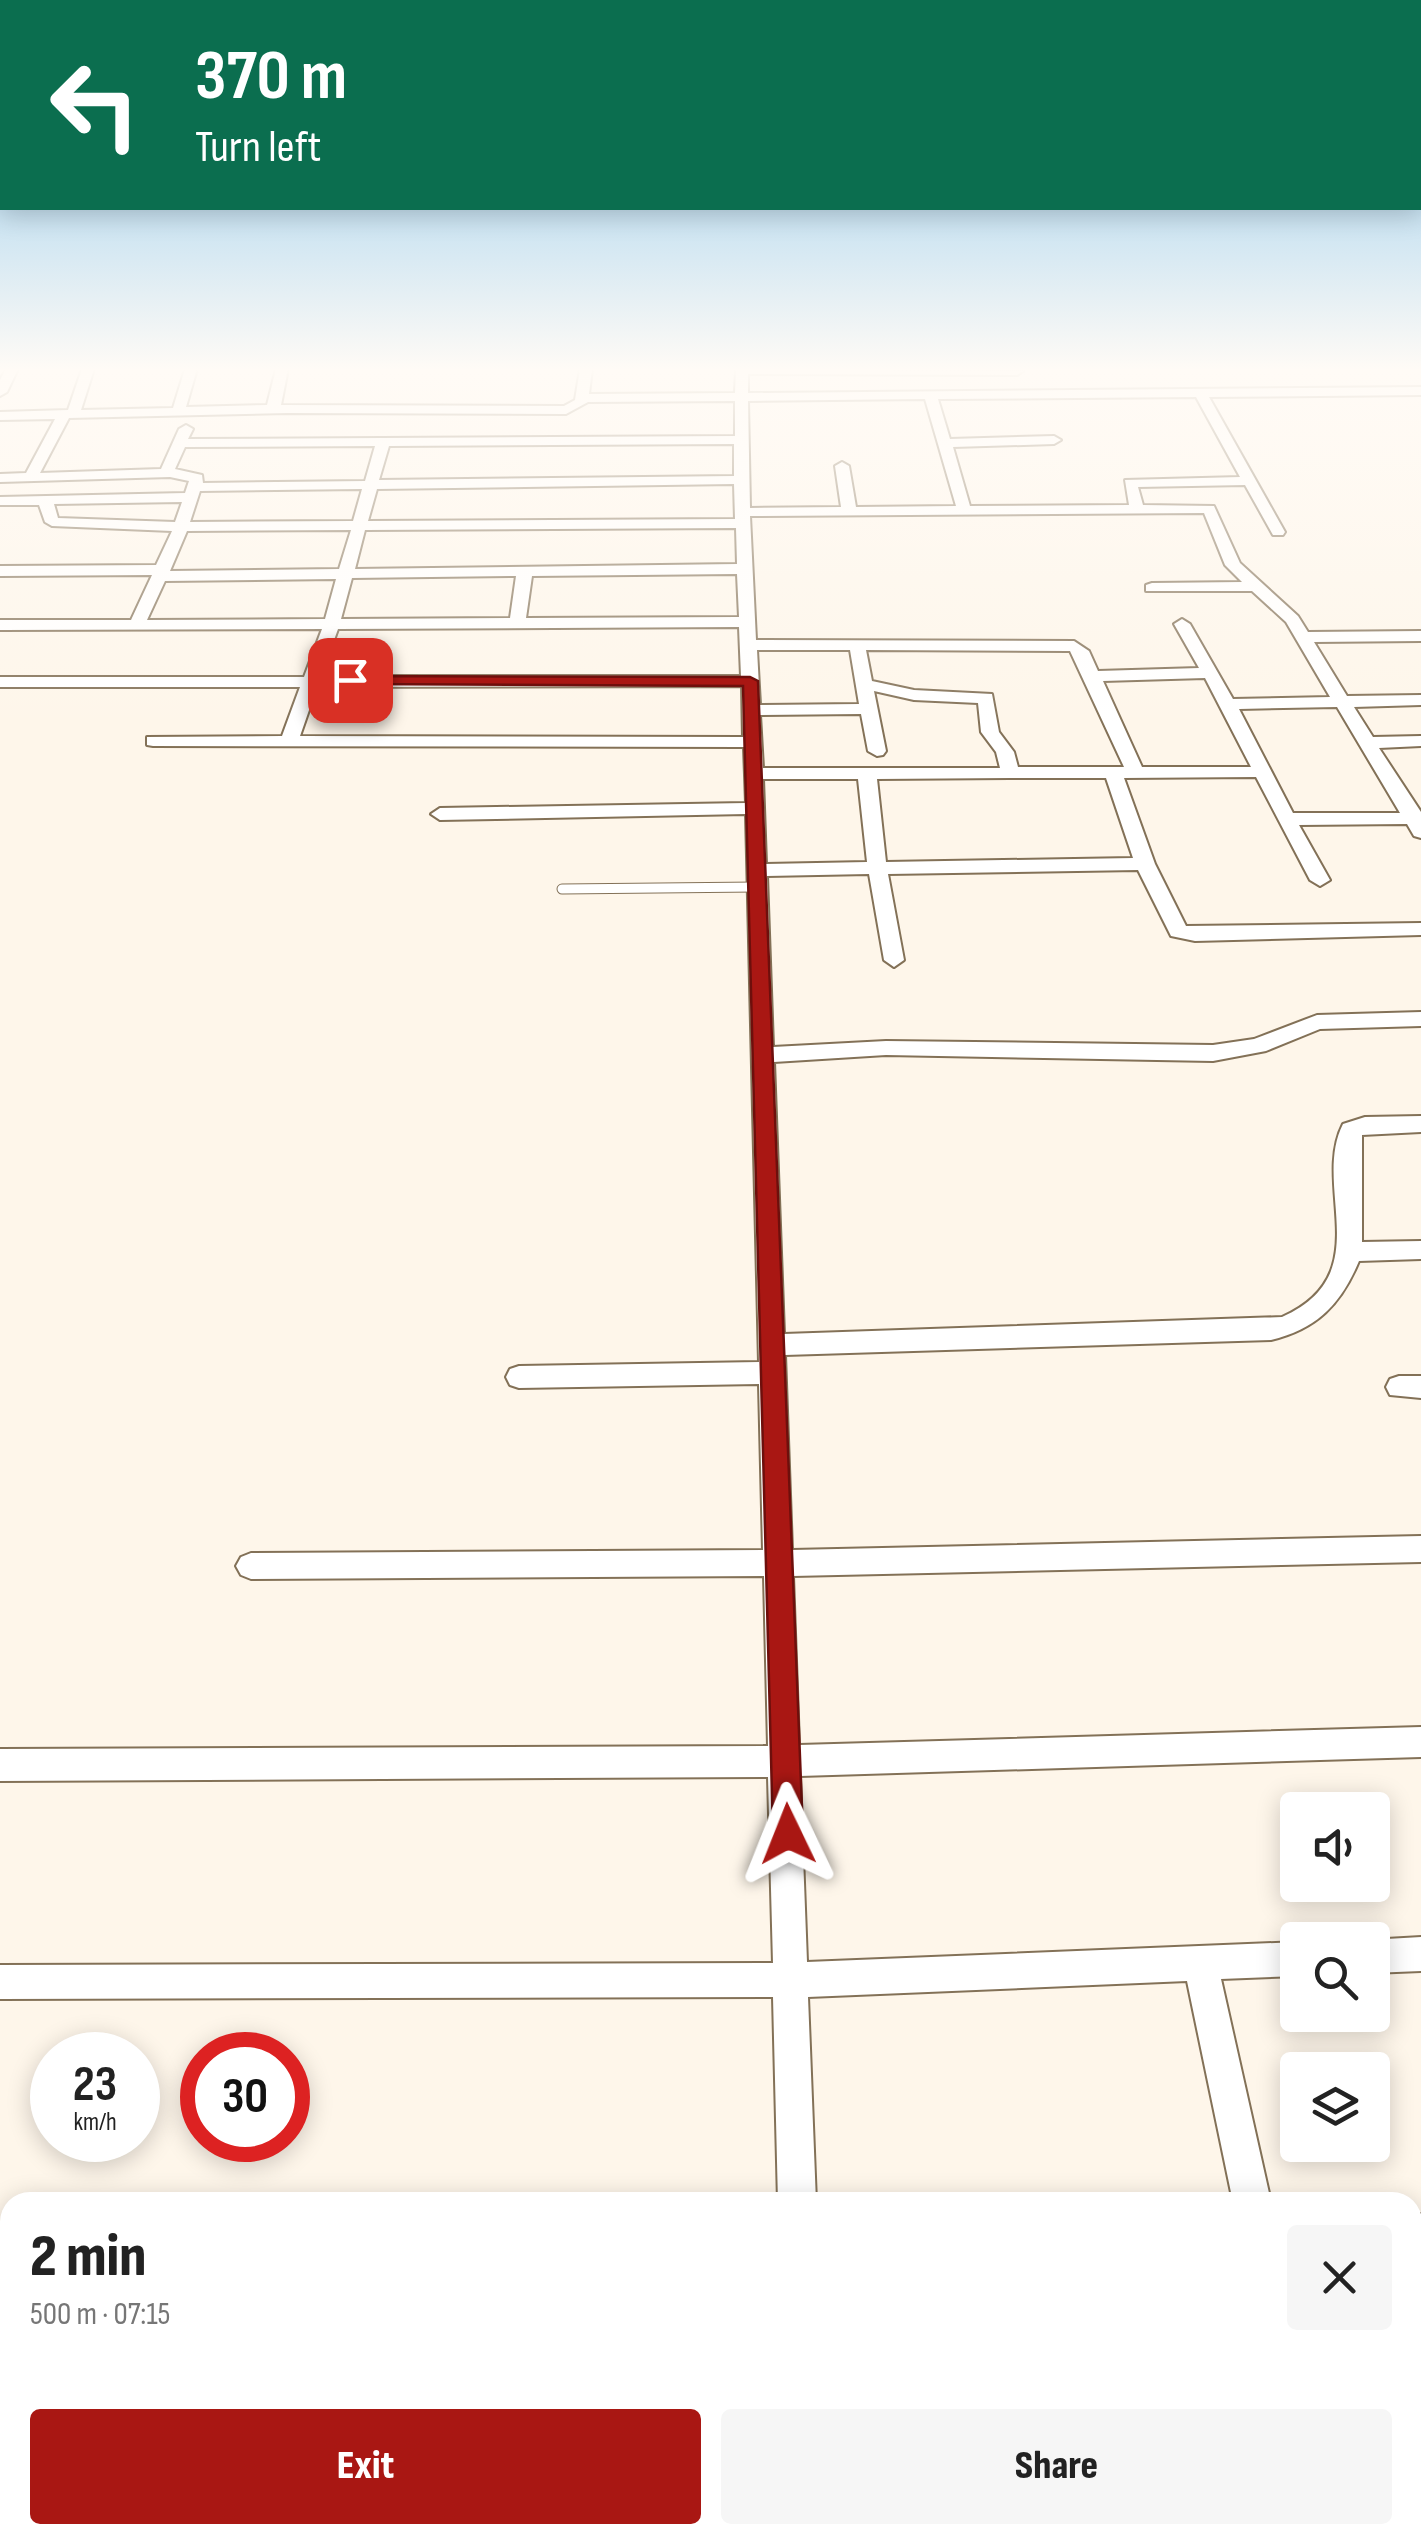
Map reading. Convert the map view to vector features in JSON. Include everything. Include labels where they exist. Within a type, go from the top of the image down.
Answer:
[{"type":"street","points":[[137,624],[181,528],[193,488]]},
{"type":"street","points":[[0,501],[278,488]]},
{"type":"street","points":[[289,742],[330,625],[370,488]]},
{"type":"street","points":[[742,488],[786,1760],[797,2192]]},
{"type":"street","points":[[845,488],[849,512]]},
{"type":"street","points":[[957,488],[964,510]]},
{"type":"street","points":[[1131,488],[1137,508]]},
{"type":"street","points":[[1200,488],[1233,564],[1288,614],[1418,823]]},
{"type":"street","points":[[1253,488],[1278,532]]},
{"type":"street","points":[[45,500],[47,515],[58,523],[181,528],[361,527],[849,512],[1209,508]]},
{"type":"street","points":[[0,571],[346,574],[745,569]]},
{"type":"street","points":[[517,624],[525,571]]},
{"type":"street","points":[[1152,588],[1256,586]]},
{"type":"street","points":[[0,625],[517,624],[749,633],[857,644],[1065,644],[1080,650],[1135,772]]},
{"type":"street","points":[[1182,624],[1229,704],[1285,819],[1320,880]]},
{"type":"street","points":[[1304,637],[1421,636]]},
{"type":"street","points":[[857,644],[877,751]]},
{"type":"street","points":[[1092,676],[1212,673]]},
{"type":"street","points":[[0,682],[750,681]]},
{"type":"street","points":[[865,684],[914,695],[986,698],[990,732],[1005,752],[1010,773]]},
{"type":"street","points":[[1229,704],[1421,700]]},
{"type":"street","points":[[751,710],[869,708]]},
{"type":"street","points":[[153,741],[751,742]]},
{"type":"street","points":[[1367,743],[1421,741]]},
{"type":"street","points":[[1113,772],[1145,864],[1173,927],[1186,935],[1421,929]]},
{"type":"street","points":[[754,774],[1261,772]]},
{"type":"street","points":[[866,775],[894,960]]},
{"type":"street","points":[[440,814],[755,808]]},
{"type":"street","points":[[1285,819],[1418,823]]},
{"type":"street","points":[[756,879],[877,867],[1145,864]]},
{"type":"street","points":[[762,1055],[886,1048],[1213,1054],[1258,1046],[1318,1022],[1421,1020]]},
{"type":"street","points":[[772,1345],[1270,1330],[1294,1325],[1310,1315],[1335,1288],[1350,1252],[1351,1130],[1366,1125],[1421,1124]]},
{"type":"street","points":[[1350,1252],[1421,1250]]},
{"type":"street","points":[[519,1377],[772,1373]]},
{"type":"street","points":[[251,1566],[778,1563],[1421,1549]]},
{"type":"street","points":[[0,1765],[786,1760],[1421,1742]]},
{"type":"street","points":[[1390,1955],[1421,1954]]},
{"type":"street","points":[[0,1982],[792,1980],[1280,1960]]},
{"type":"street","points":[[1200,1963],[1250,2192]]},
{"type":"lane","points":[[562,890],[756,879]]},
{"type":"route","points":[[350,680],[750,681],[788,1834]]}]
